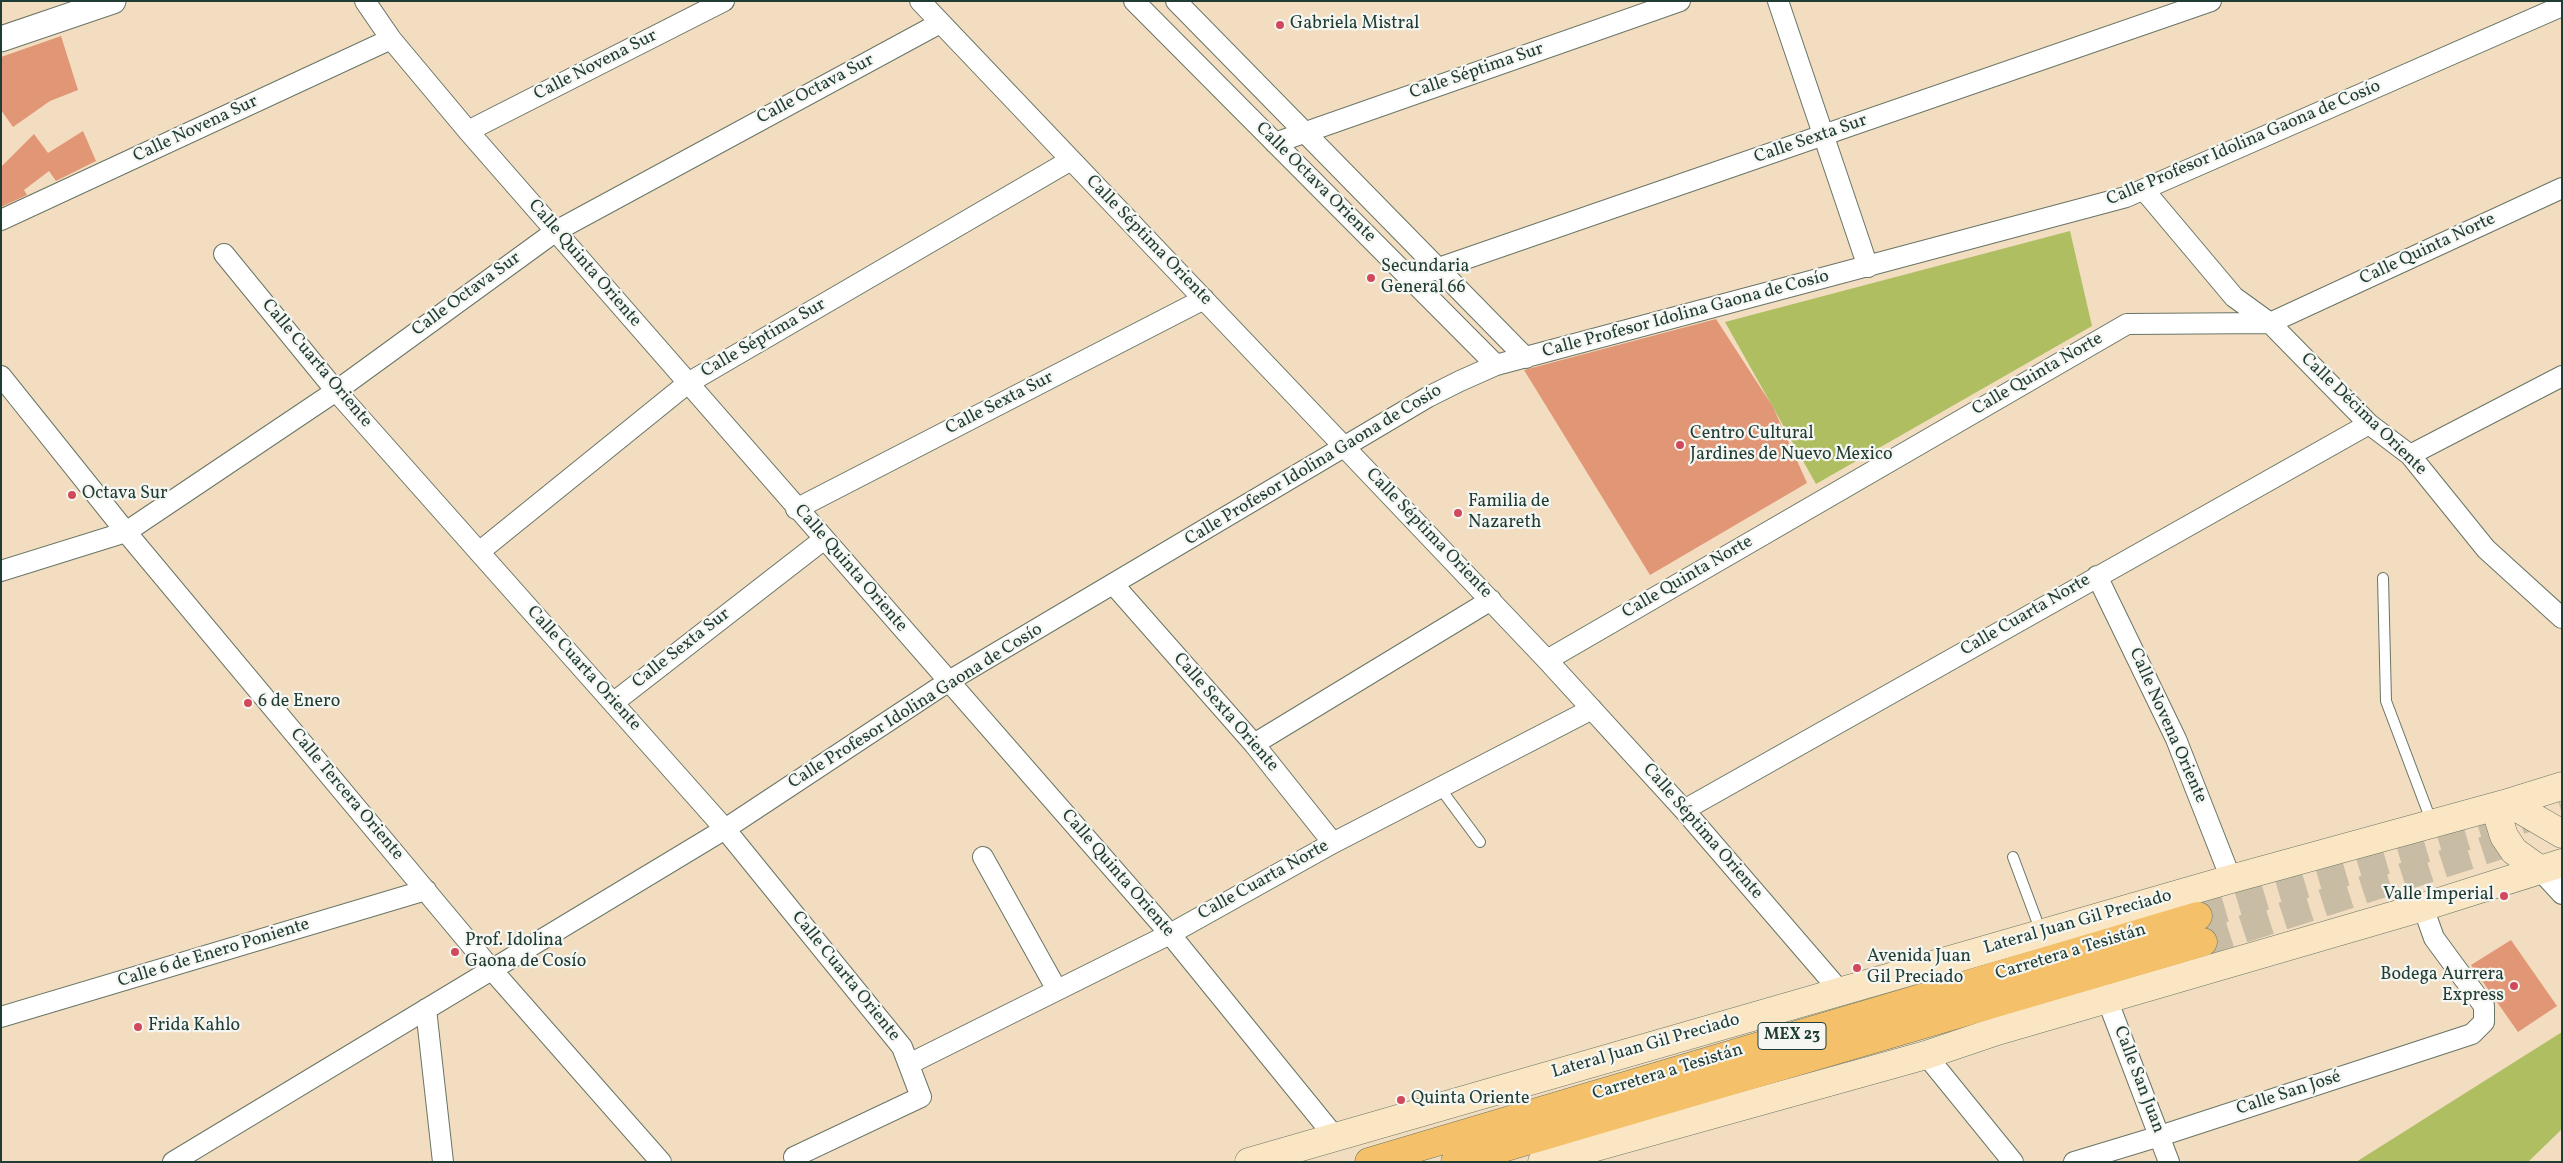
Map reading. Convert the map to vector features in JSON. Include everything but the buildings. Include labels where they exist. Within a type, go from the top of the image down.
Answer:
[{"type":"main road","name":"Lateral Juan Gil Preciado","points":[[1249,1162],[2041,933],[2507,804],[2562,786]]},
{"type":"main road","points":[[2550,866],[2514,851],[2504,836],[2499,820],[2507,804],[2562,834]]},
{"type":"main road","points":[[1542,1162],[1926,1055],[1997,1031],[2423,907],[2550,866]]},
{"type":"main road","name":"Carretera a Tesistán","points":[[1369,1162],[2200,929],[1455,1162]]},
{"type":"street","points":[[1,39],[113,1]]},
{"type":"street","name":"Calle Quinta Oriente","points":[[365,1],[391,39],[468,131],[556,230],[822,540],[1170,934],[1335,1137]]},
{"type":"street","name":"Calle Novena Sur","points":[[468,131],[724,1]]},
{"type":"street","points":[[1139,7],[1175,1]]},
{"type":"street","name":"Calle Octava Oriente","points":[[1175,1],[1526,358]]},
{"type":"street","name":"Calle Séptima Sur","points":[[1275,143],[1680,1]]},
{"type":"street","points":[[1778,1],[1868,266]]},
{"type":"street","name":"Calle Sexta Sur","points":[[1410,278],[2211,1]]},
{"type":"street","name":"Calle Séptima Oriente","points":[[924,2],[940,22],[1547,660],[1684,810],[1840,991]]},
{"type":"street","name":"Calle Profesor Idolina Gaona de Cosío","points":[[180,1160],[724,829],[949,682],[1346,448],[1428,397],[1496,366],[2096,206],[2144,190],[2562,6]]},
{"type":"street","name":"Calle Octava Oriente","points":[[1139,7],[1496,366]]},
{"type":"street","name":"Calle Octava Sur","points":[[1,571],[126,532],[336,391],[556,230],[940,22]]},
{"type":"street","name":"Calle Novena Sur","points":[[1,220],[391,39]]},
{"type":"street","name":"Calle Séptima Sur","points":[[479,552],[688,383],[1071,160]]},
{"type":"street","name":"Calle Quinta Norte","points":[[1547,660],[2127,324],[2270,323],[2562,188]]},
{"type":"street","name":"Calle Décima Oriente","points":[[2144,190],[2234,297],[2270,323],[2369,424],[2410,455],[2486,549],[2562,618]]},
{"type":"street","name":"Calle Cuarta Oriente","points":[[224,254],[336,391],[724,829],[902,1047],[921,1097],[794,1157]]},
{"type":"street","name":"Calle Sexta Sur","points":[[796,509],[1204,300]]},
{"type":"street","name":"Calle Tercera Oriente","points":[[1,376],[126,532],[492,970],[661,1162]]},
{"type":"street","points":[[2410,455],[2562,376]]},
{"type":"street","name":"Calle Cuarta Norte","points":[[1684,810],[2369,424]]},
{"type":"street","name":"Calle Sexta Sur","points":[[613,703],[822,540]]},
{"type":"street","name":"Calle Novena Oriente","points":[[2097,576],[2176,739],[2231,879]]},
{"type":"street","name":"Calle Sexta Oriente","points":[[1114,585],[1254,744],[1333,843]]},
{"type":"street","points":[[1254,744],[1491,600]]},
{"type":"street","name":"Calle Cuarta Norte","points":[[909,1064],[1170,934],[1333,843],[1592,709]]},
{"type":"street","points":[[983,857],[1057,990]]},
{"type":"street","points":[[2550,866],[2562,894]]},
{"type":"street","name":"Calle 6 de Enero Poniente","points":[[1,1017],[426,890]]},
{"type":"street","name":"Calle San José","points":[[2074,1162],[2160,1136],[2472,1034],[2484,1022],[2484,1006],[2434,938],[2423,907]]},
{"type":"street","name":"Calle San Juan","points":[[2107,999],[2170,1162]]},
{"type":"street","points":[[426,1009],[443,1162]]},
{"type":"street","points":[[1926,1055],[2013,1162]]},
{"type":"lane","points":[[2383,578],[2386,701],[2433,824]]},
{"type":"lane","points":[[1440,788],[1480,842]]},
{"type":"lane","points":[[2013,857],[2041,933]]},
{"type":"green space","points":[[2070,231],[2092,326],[1816,484],[1725,322]]},
{"type":"green space","points":[[2562,1032],[2562,1129],[2528,1162],[2356,1162]]},
{"type":"tunnel","points":[[2198,916],[2562,808]]},
{"type":"tunnel","points":[[2203,942],[2504,844]]},
{"type":"place","name":"Gabriela Mistral","points":[[1280,25]]},
{"type":"place","name":"Secundaria General 66","points":[[1371,278]]},
{"type":"place","name":"Centro Cultural Jardines de Nuevo Mexico","points":[[1680,445]]},
{"type":"place","name":"Octava Sur","points":[[72,495]]},
{"type":"place","name":"Familia de Nazareth","points":[[1458,513]]},
{"type":"place","name":"6 de Enero","points":[[248,703]]},
{"type":"place","name":"Valle Imperial","points":[[2504,896]]},
{"type":"place","name":"Prof. Idolina Gaona de Cosío","points":[[455,952]]},
{"type":"place","name":"Avenida Juan Gil Preciado","points":[[1857,968]]},
{"type":"place","name":"Bodega Aurrera Express","points":[[2514,986]]},
{"type":"place","name":"Frida Kahlo","points":[[138,1027]]},
{"type":"place","name":"Quinta Oriente","points":[[1401,1100]]}]
